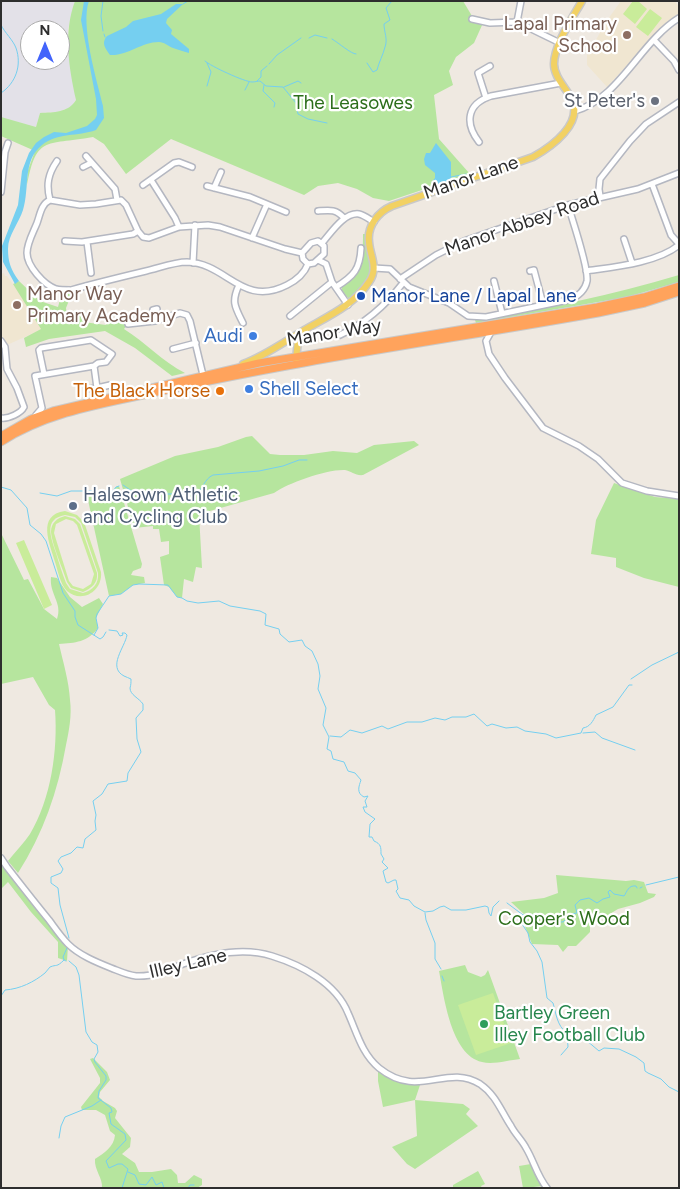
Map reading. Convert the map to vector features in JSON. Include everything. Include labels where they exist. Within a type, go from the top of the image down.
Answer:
[{"type":"highway","name":"Manor Way","points":[[1,436],[31,419],[53,411],[230,369],[297,356],[597,307],[679,286]]},
{"type":"highway","name":"Manor Way","points":[[1,442],[24,428],[57,416],[209,380],[624,308],[679,292]]},
{"type":"main road","points":[[574,110],[572,99],[554,67],[555,56],[560,43],[582,1]]},
{"type":"main road","name":"Manor Lane","points":[[374,222],[383,210],[392,206],[514,164],[545,150],[558,139],[569,125],[574,110]]},
{"type":"main road","points":[[230,369],[296,339],[306,330],[348,305],[370,282],[374,262],[368,240],[370,229],[374,222]]},
{"type":"main road","points":[[296,339],[303,351],[312,354]]},
{"type":"main road","points":[[290,366],[297,356],[296,339]]},
{"type":"street","points":[[517,22],[521,1]]},
{"type":"street","points":[[472,18],[493,23],[517,22],[560,43]]},
{"type":"street","points":[[574,110],[587,107],[602,96],[654,40],[679,18]]},
{"type":"street","points":[[654,40],[665,50],[679,70]]},
{"type":"street","points":[[486,98],[476,74],[487,66]]},
{"type":"street","points":[[479,142],[471,130],[470,118],[473,107],[486,98],[561,82]]},
{"type":"street","points":[[600,196],[600,179],[630,141],[646,124],[679,102]]},
{"type":"street","points":[[1,192],[5,152],[8,143]]},
{"type":"street","points":[[86,156],[115,189],[117,200]]},
{"type":"street","points":[[50,200],[48,176],[58,159]]},
{"type":"street","points":[[143,185],[174,163],[179,162],[192,167]]},
{"type":"street","points":[[83,167],[91,163]]},
{"type":"street","points":[[214,188],[221,172]]},
{"type":"street","name":"Manor Abbey Road","points":[[343,331],[371,317],[392,298],[402,281],[426,260],[450,247],[568,204],[638,189],[679,173]]},
{"type":"street","points":[[151,180],[176,218],[179,227]]},
{"type":"street","points":[[586,271],[632,264],[669,252],[679,245],[671,235],[652,184]]},
{"type":"street","points":[[207,186],[250,197],[286,212]]},
{"type":"street","points":[[50,200],[80,205],[121,200],[126,205],[138,231],[143,237],[149,238],[179,227],[195,225],[220,227],[302,253]]},
{"type":"street","points":[[50,200],[43,206],[27,255],[28,261],[37,272],[49,285],[57,289],[71,290],[170,265],[192,263],[216,272],[238,285],[254,291],[277,290],[300,277],[308,264]]},
{"type":"street","points":[[252,238],[267,204]]},
{"type":"street","points":[[374,268],[390,269],[402,281],[449,303],[465,316],[502,314],[576,297],[587,282],[586,271],[568,204]]},
{"type":"street","points":[[318,212],[334,210],[339,212],[344,218]]},
{"type":"street","points":[[322,243],[344,218],[349,215],[359,214],[374,222]]},
{"type":"street","points":[[192,263],[195,225]]},
{"type":"street","points":[[65,241],[87,242],[133,234],[138,231]]},
{"type":"street","points":[[76,235],[76,242]]},
{"type":"street","points":[[624,238],[632,264]]},
{"type":"street","points":[[87,242],[88,270]]},
{"type":"street","points":[[302,253],[314,242],[322,243]]},
{"type":"street","points":[[302,253],[303,259],[308,264],[314,264],[325,251],[322,243]]},
{"type":"street","points":[[290,316],[315,292],[351,276],[360,262],[359,252]]},
{"type":"street","points":[[318,260],[326,264],[334,284],[348,305]]},
{"type":"street","points":[[534,270],[543,304]]},
{"type":"street","points":[[494,281],[502,314]]},
{"type":"street","points":[[238,285],[234,305],[242,323]]},
{"type":"street","points":[[153,309],[155,322]]},
{"type":"street","points":[[128,324],[155,322],[176,313],[187,315],[203,375]]},
{"type":"street","points":[[491,332],[486,341],[489,354],[542,428],[579,446],[598,459],[622,483],[647,491],[679,496]]},
{"type":"street","points":[[473,335],[486,341]]},
{"type":"street","points":[[31,419],[41,411],[35,376],[94,366],[98,363],[106,362],[112,354],[91,340],[41,348],[44,374]]},
{"type":"street","points":[[1,341],[5,347],[7,369],[24,407],[20,412],[5,419],[1,418]]},
{"type":"street","points":[[177,346],[196,343]]},
{"type":"street","points":[[94,366],[97,388]]},
{"type":"street","points":[[87,389],[110,385]]},
{"type":"street","points":[[41,404],[47,410],[53,411]]},
{"type":"street","name":"Illey Lane","points":[[1,858],[69,945],[94,961],[125,973],[136,976],[157,974],[209,955],[253,952],[278,958],[317,977],[329,985],[344,1004],[365,1053],[392,1078],[422,1083],[455,1077],[476,1082],[489,1092],[496,1099],[511,1127],[526,1148],[540,1178],[547,1188]]},
{"type":"shaded area","points":[[1,1],[75,1],[70,21],[20,20],[20,70],[70,70],[70,63],[76,100],[71,107],[58,112],[40,113],[36,127],[1,118]]},
{"type":"shaded area","name":"Lapal Primary School","points":[[621,1],[675,1],[679,7],[679,14],[664,25],[607,87],[587,65],[587,55]]},
{"type":"shaded area","name":"Manor Way Primary Academy","points":[[4,273],[16,288],[57,319],[36,332],[7,345],[1,337],[1,274]]},
{"type":"green space","name":"The Leasowes","points":[[75,1],[463,1],[472,16],[472,20],[483,23],[474,43],[456,57],[449,71],[453,85],[434,95],[439,139],[470,174],[389,201],[373,198],[357,189],[338,183],[318,186],[304,195],[171,139],[126,174],[104,144],[93,137],[45,146],[39,151],[34,160],[26,191],[28,170],[35,151],[1,136],[1,117],[36,127],[40,113],[65,110],[76,100],[70,70],[71,13]]},
{"type":"green space","points":[[633,1],[638,1],[647,9],[635,24],[623,14]]},
{"type":"green space","points":[[650,9],[662,18],[648,36],[636,27]]},
{"type":"green space","points":[[363,234],[366,234],[369,276],[359,291],[349,299],[342,291],[342,286],[354,275],[360,263],[363,250]]},
{"type":"green space","points":[[679,275],[679,282],[627,297],[476,323],[475,320],[578,301]]},
{"type":"green space","points":[[19,281],[40,301],[58,307],[62,292],[72,293],[66,308],[67,316],[79,312],[83,322],[106,325],[109,320],[125,323],[127,325],[124,329],[185,373],[172,376],[135,348],[105,331],[49,339],[26,347],[24,338],[41,329],[13,284]]},
{"type":"green space","points":[[252,436],[270,454],[280,455],[304,455],[333,451],[357,453],[374,445],[414,441],[419,445],[363,475],[345,470],[318,474],[298,481],[274,493],[199,514],[202,568],[196,567],[193,582],[184,579],[182,598],[177,597],[169,587],[164,585],[160,557],[169,554],[169,541],[161,542],[159,529],[153,529],[153,526],[134,528],[120,479],[175,456],[218,447]]},
{"type":"green space","points":[[614,483],[655,497],[679,499],[679,587],[644,578],[616,567],[616,558],[591,554],[596,520]]},
{"type":"green space","points":[[119,486],[142,564],[141,568],[133,571],[131,575],[144,577],[145,583],[133,585],[121,594],[109,596],[86,491],[113,491]]},
{"type":"green space","points":[[65,511],[77,515],[84,522],[101,572],[99,585],[90,594],[85,596],[73,595],[67,591],[59,577],[47,531],[50,518]],"holes":[[[65,515],[75,517],[81,523],[98,573],[95,586],[83,593],[70,589],[66,583],[50,530],[54,520],[58,517]]]},
{"type":"green space","points":[[65,516],[75,519],[80,524],[97,573],[94,585],[83,592],[71,588],[67,582],[53,543],[52,526],[55,521]],"holes":[[[66,519],[73,521],[77,525],[94,574],[91,584],[83,589],[73,586],[69,581],[54,533],[56,524]]]},
{"type":"green space","points":[[1,533],[24,580],[28,579],[44,609],[57,619],[58,608],[51,577],[57,578],[70,597],[82,607],[99,598],[103,604],[96,618],[98,628],[94,633],[81,641],[59,644],[69,693],[70,723],[63,762],[54,795],[35,843],[18,873],[8,861],[30,834],[43,805],[54,758],[56,725],[55,710],[49,705],[33,677],[1,684]]},
{"type":"green space","points":[[24,540],[52,605],[44,609],[16,543]]},
{"type":"green space","points":[[2,863],[68,945],[67,961],[58,958],[58,942],[31,912],[8,882],[1,889]]},
{"type":"green space","name":"Cooper's Wood","points":[[556,875],[626,881],[634,880],[644,882],[648,893],[656,894],[654,897],[640,903],[618,909],[590,926],[590,932],[576,946],[568,946],[563,952],[558,945],[532,944],[524,924],[525,915],[511,902],[544,898],[558,893]]},
{"type":"green space","points":[[465,965],[468,972],[481,977],[488,970],[520,1059],[496,1063],[482,1062],[471,1057],[456,1037],[447,1009],[439,971]]},
{"type":"green space","name":"Bartley Green Illey Football Club","points":[[493,993],[511,1043],[476,1055],[458,1005]]},
{"type":"green space","points":[[93,1058],[107,1072],[110,1080],[100,1092],[99,1097],[115,1108],[117,1111],[115,1118],[131,1138],[130,1147],[122,1154],[135,1163],[139,1172],[171,1169],[177,1175],[178,1183],[185,1183],[194,1175],[202,1179],[202,1185],[197,1188],[102,1188],[95,1159],[111,1146],[115,1135],[110,1131],[105,1115],[96,1110],[82,1110],[81,1107],[100,1083],[100,1078],[90,1059]]},
{"type":"green space","points":[[378,1071],[398,1081],[420,1085],[415,1100],[383,1107]]},
{"type":"green space","points":[[415,1100],[463,1104],[470,1109],[466,1114],[478,1126],[415,1169],[407,1164],[392,1147],[417,1136]]},
{"type":"green space","points":[[531,1164],[544,1186],[523,1188],[519,1166]]},
{"type":"green space","points":[[478,1171],[485,1184],[481,1186],[482,1188],[453,1188],[453,1185]]},
{"type":"water","points":[[84,1],[89,1],[87,11],[88,38],[104,118],[96,130],[55,138],[42,145],[36,151],[29,167],[23,210],[8,244],[9,262],[19,281],[15,284],[3,262],[2,246],[18,205],[22,171],[29,153],[36,143],[44,137],[54,132],[66,133],[87,126],[97,115],[96,99],[81,20]]},
{"type":"water","points":[[176,4],[183,4],[167,19],[166,23],[172,30],[171,34],[189,49],[189,53],[159,42],[146,44],[117,55],[110,55],[105,48],[104,43],[107,36],[126,27],[133,21],[161,14]]},
{"type":"water","points":[[436,143],[451,162],[451,180],[435,186],[431,183],[435,178],[435,173],[425,165],[424,159],[426,153],[430,153]]},
{"type":"waterway","points":[[103,1],[101,16],[103,31]]},
{"type":"waterway","points":[[183,4],[188,1]]},
{"type":"waterway","points":[[367,63],[373,72],[377,70],[386,44],[384,24],[390,20],[386,8],[392,1]]},
{"type":"waterway","points":[[1,25],[15,45],[18,54],[18,67],[14,79],[1,93]]},
{"type":"waterway","points":[[309,38],[315,35],[327,38]]},
{"type":"waterway","points":[[269,64],[277,55],[301,38]]},
{"type":"waterway","points":[[332,39],[356,54]]},
{"type":"waterway","points":[[205,61],[220,70],[242,79],[252,82],[260,81],[266,86],[283,87],[296,103],[298,114],[308,119],[327,123]]},
{"type":"waterway","points":[[207,63],[211,72],[207,86]]},
{"type":"waterway","points":[[257,81],[261,77],[261,71],[267,66]]},
{"type":"waterway","points":[[284,87],[298,81],[301,83]]},
{"type":"waterway","points":[[245,90],[249,82]]},
{"type":"waterway","points":[[264,85],[263,91],[275,103],[274,107]]},
{"type":"waterway","points":[[451,177],[466,174]]},
{"type":"waterway","points":[[123,485],[136,494],[195,494],[213,475],[259,471],[283,466],[299,460],[307,460]]},
{"type":"waterway","points":[[40,493],[57,496],[71,491],[113,491],[119,486]]},
{"type":"waterway","points":[[1,487],[11,490],[27,508],[30,525],[46,541],[63,593],[75,611],[78,625],[100,639],[106,632]]},
{"type":"waterway","points":[[94,635],[98,628],[97,614],[109,596],[121,594],[133,585],[139,584],[168,585],[177,597],[187,601],[198,603],[219,601],[230,606],[260,611],[266,614],[265,625],[279,629],[280,634],[289,642],[302,640],[305,646],[312,651],[318,664],[320,676],[318,689],[326,708],[323,725],[329,737],[327,749],[331,751],[333,759],[344,762],[348,771],[355,773],[361,780],[360,794],[364,797],[368,796],[365,801],[367,807],[363,807],[365,812],[375,819],[370,824],[369,837],[372,837],[380,846],[384,859],[382,862],[388,868],[383,871],[386,882],[396,880],[398,889],[396,891],[400,898],[409,900],[414,906],[425,912],[444,906],[451,910],[466,910],[485,906],[488,907],[491,916],[493,907],[499,901]]},
{"type":"waterway","points":[[69,938],[60,905],[58,888],[51,883],[51,877],[61,873],[63,869],[58,861],[61,857],[71,853],[77,847],[83,848],[85,839],[96,830],[96,815],[93,801],[102,794],[108,784],[127,781],[128,773],[141,752],[137,739],[136,718],[143,710],[143,704],[130,690],[131,679],[119,672],[117,667],[118,657],[127,635],[122,633],[123,635],[120,636],[117,631],[109,630]]},
{"type":"waterway","points":[[631,679],[652,665],[679,652]]},
{"type":"waterway","points":[[330,736],[341,737],[350,730],[362,733],[382,726],[388,729],[407,722],[422,722],[435,718],[445,720],[452,717],[466,717],[474,714],[487,726],[492,724],[506,728],[517,727],[525,731],[546,734],[556,738],[581,733],[583,728],[589,725],[596,715],[613,707],[629,685],[632,685]]},
{"type":"waterway","points":[[583,733],[595,732],[602,738],[635,750]]},
{"type":"waterway","points":[[646,885],[679,877]]},
{"type":"waterway","points":[[507,903],[523,915],[530,914],[548,920],[563,922],[571,914],[577,913],[575,905],[580,900],[589,898],[597,903],[610,897],[608,892],[610,890],[614,894],[624,896],[631,887],[636,886],[637,888]]},
{"type":"waterway","points":[[425,913],[435,943],[435,959],[441,969]]},
{"type":"waterway","points":[[523,915],[522,924],[542,962],[547,998],[553,1003],[559,1023],[566,1032]]},
{"type":"waterway","points":[[66,961],[63,957],[67,948]]},
{"type":"waterway","points":[[1,996],[5,990],[21,987],[31,982],[45,973],[50,967],[58,965],[64,960]]},
{"type":"waterway","points":[[69,961],[76,967],[79,975],[86,1032],[92,1042],[97,1045],[98,1052],[94,1059],[106,1076],[98,1098],[111,1108],[112,1112],[109,1113],[111,1124],[125,1134],[126,1140],[106,1161],[109,1168],[122,1164],[128,1169],[122,1188]]},
{"type":"waterway","points":[[442,976],[444,981]]},
{"type":"waterway","points":[[572,1032],[580,1035],[599,1051],[604,1048],[619,1049],[636,1057],[644,1063],[645,1071],[661,1079],[669,1087],[679,1092]]},
{"type":"waterway","points":[[561,1055],[568,1047],[567,1033]]},
{"type":"waterway","points":[[59,1138],[65,1117],[92,1106],[101,1100]]},
{"type":"waterway","points":[[128,1172],[135,1175],[139,1184],[146,1185],[152,1177],[156,1185],[162,1182],[164,1188]]},
{"type":"waterway","points":[[188,1188],[190,1185],[194,1185]]},
{"type":"place","name":"Lapal Primary School","points":[[627,35]]},
{"type":"place","name":"St Peter's","points":[[655,101]]},
{"type":"place","name":"Manor Lane / Lapal Lane","points":[[361,296]]},
{"type":"place","name":"Manor Way Primary Academy","points":[[17,305]]},
{"type":"place","name":"Audi","points":[[253,336]]},
{"type":"place","name":"Shell Select","points":[[249,389]]},
{"type":"place","name":"The Black Horse","points":[[220,391]]},
{"type":"place","name":"Halesown Athletic and Cycling Club","points":[[73,506]]},
{"type":"place","name":"Bartley Green Illey Football Club","points":[[484,1024]]}]
